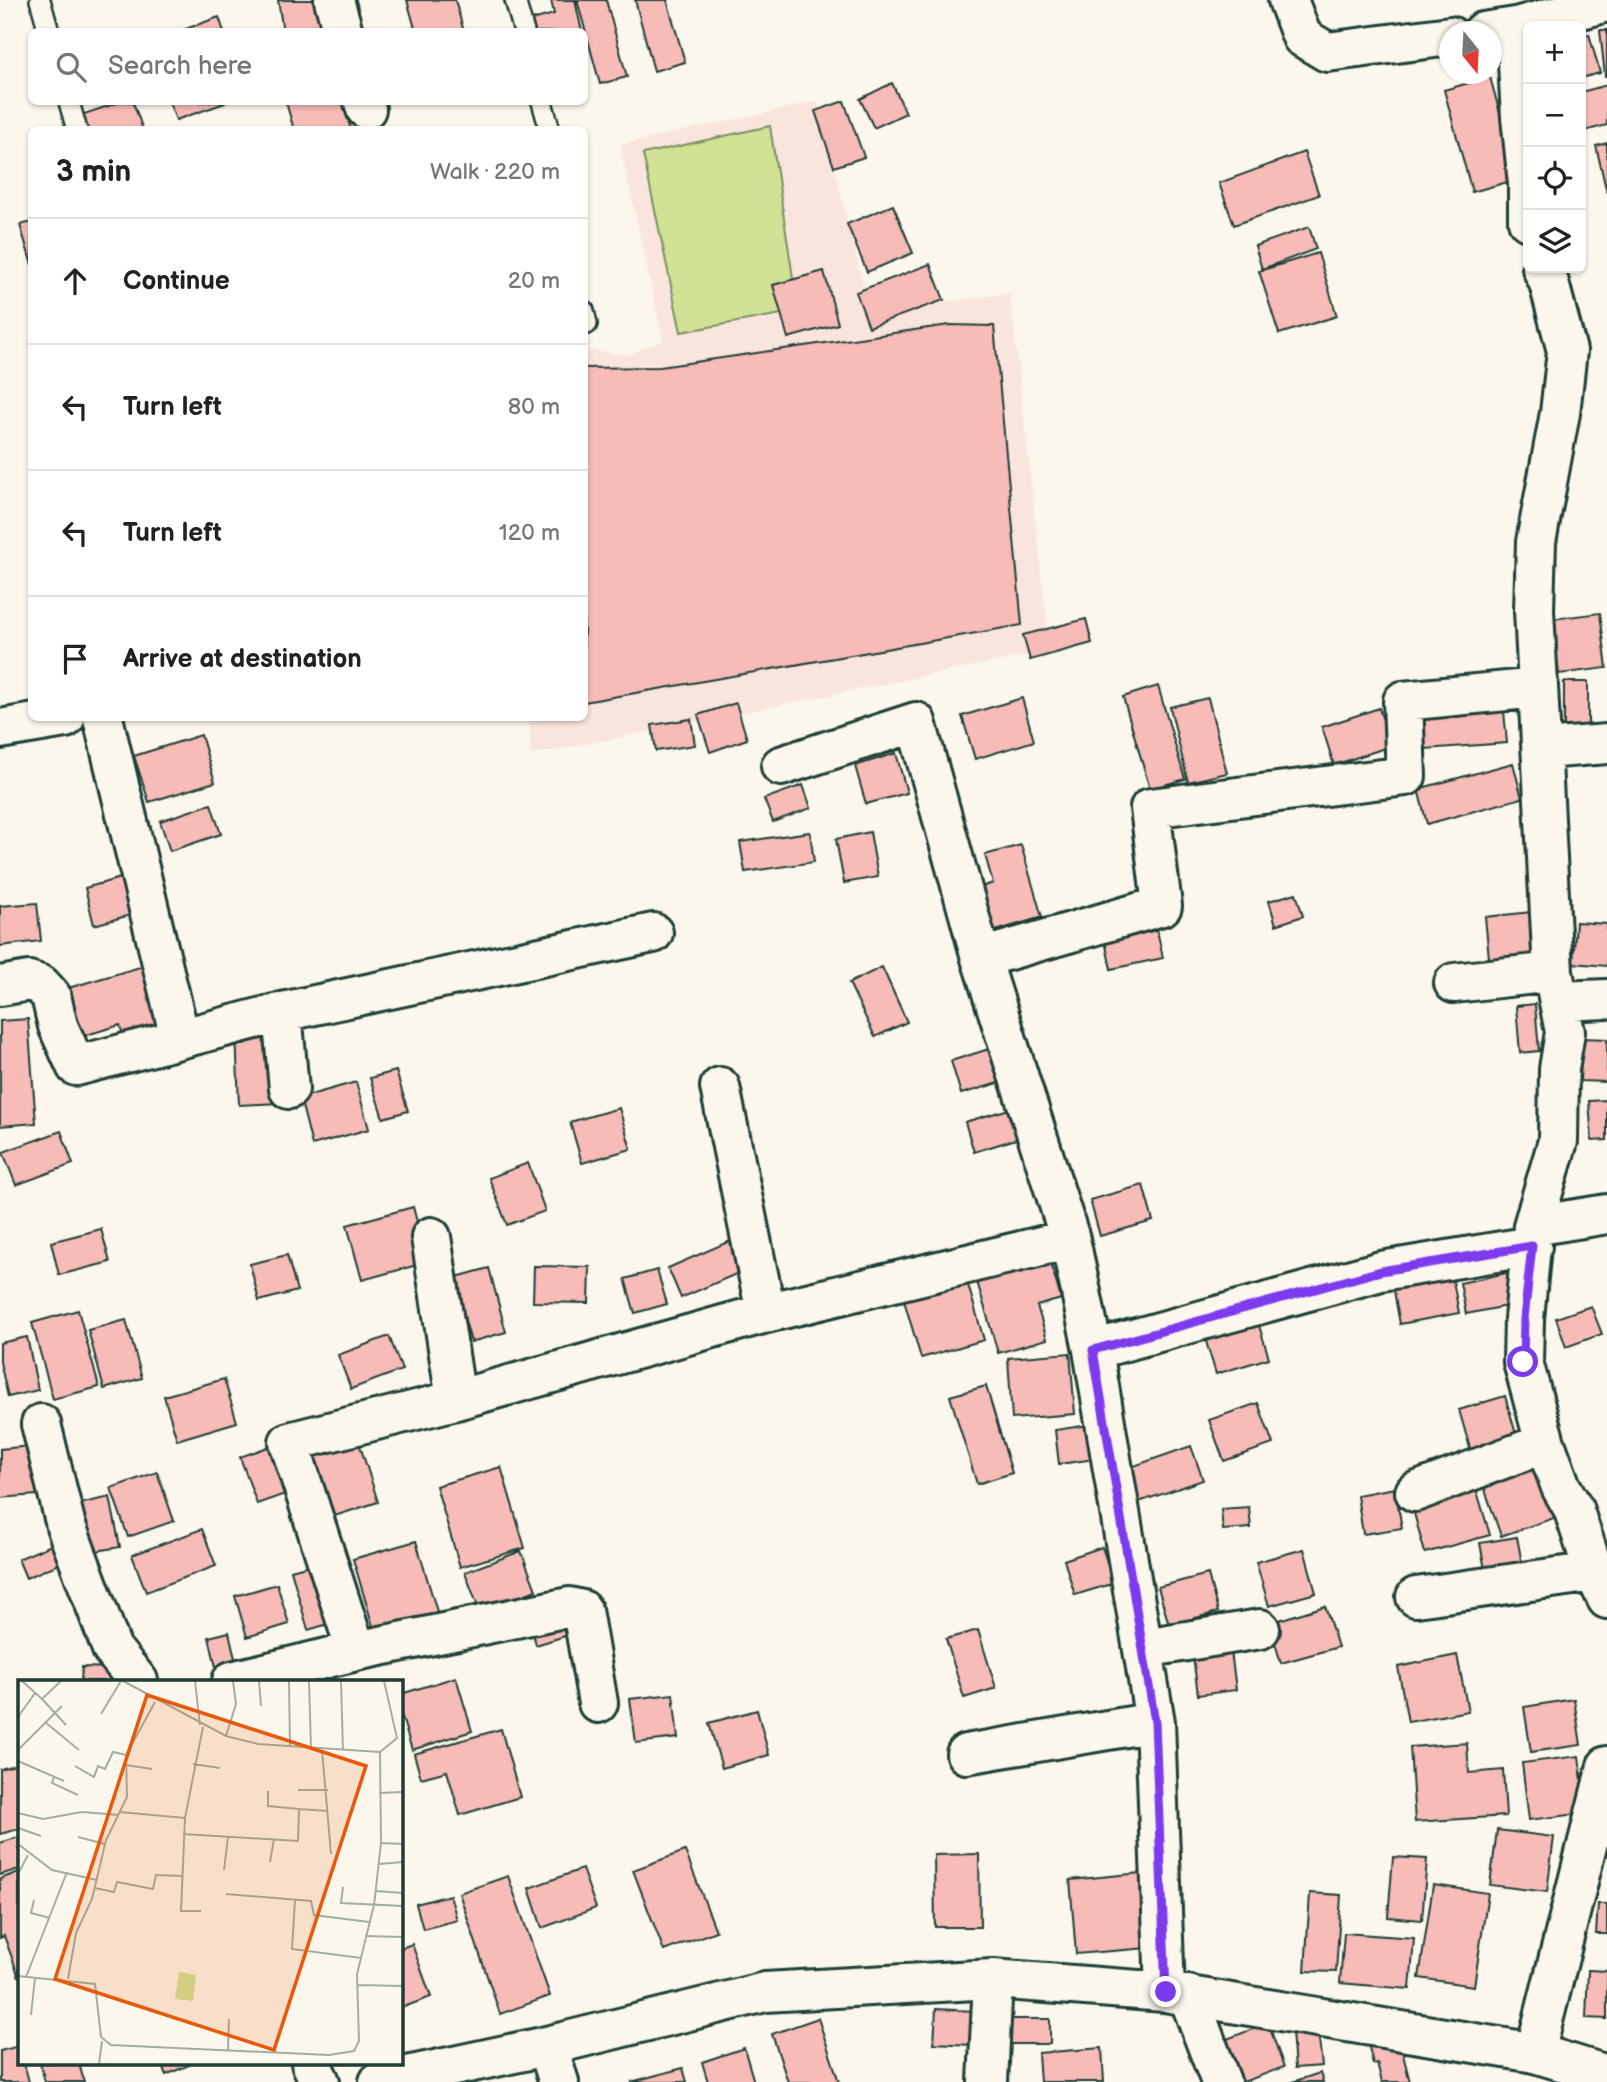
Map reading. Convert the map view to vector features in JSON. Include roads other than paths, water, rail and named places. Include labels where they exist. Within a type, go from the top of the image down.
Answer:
[{"type":"street","points":[[334,0],[343,28]]},
{"type":"street","points":[[1288,0],[1302,37],[1327,52],[1439,37]]},
{"type":"street","points":[[1502,28],[1607,2]]},
{"type":"street","points":[[1502,41],[1521,117],[1528,210]]},
{"type":"street","points":[[1416,1597],[1600,1585],[1573,1508],[1561,1487],[1545,1443],[1523,1362],[1524,1319],[1533,1236],[1558,1141],[1559,1069],[1565,1032],[1557,987],[1534,610],[1536,542],[1560,413],[1567,351],[1544,273]]},
{"type":"street","points":[[981,958],[1161,906],[1150,808],[1406,776],[1403,701],[1538,688]]},
{"type":"street","points":[[0,729],[47,721]]},
{"type":"street","points":[[104,721],[180,1038]]},
{"type":"street","points":[[781,766],[916,723],[981,958],[1070,1239],[1093,1350],[1155,1722],[1177,1994],[1221,2082]]},
{"type":"street","points":[[1543,749],[1607,744]]},
{"type":"street","points":[[0,986],[29,981],[41,985],[51,996],[58,1026],[76,1066],[282,1012],[653,933]]},
{"type":"street","points":[[1454,983],[1557,987],[1607,999]]},
{"type":"street","points":[[282,1012],[289,1088]]},
{"type":"street","points":[[720,1087],[766,1312]]},
{"type":"street","points":[[1093,1350],[1381,1271],[1533,1236],[1607,1214]]},
{"type":"street","points":[[431,1237],[456,1400]]},
{"type":"street","points":[[356,1651],[289,1443],[456,1400],[766,1312],[1070,1239]]},
{"type":"street","points":[[41,1424],[66,1526],[89,1588],[112,1649],[137,1680]]},
{"type":"street","points":[[1415,1492],[1545,1443]]},
{"type":"street","points":[[236,1680],[356,1651],[569,1607],[582,1609],[598,1703]]},
{"type":"street","points":[[1144,1648],[1261,1629]]},
{"type":"street","points":[[967,1754],[1155,1722]]},
{"type":"street","points":[[1535,2053],[1607,1766]]},
{"type":"street","points":[[988,2082],[993,1979]]},
{"type":"street","points":[[395,2080],[765,1993],[993,1979],[1177,1994],[1535,2053],[1607,2075]]},
{"type":"street","points":[[547,2046],[559,2082]]},
{"type":"street","points":[[311,2064],[320,2082]]},
{"type":"lane","points":[[40,0],[48,28]]},
{"type":"lane","points":[[515,0],[523,28]]},
{"type":"lane","points":[[70,105],[75,126]]},
{"type":"lane","points":[[543,105],[549,126]]}]
